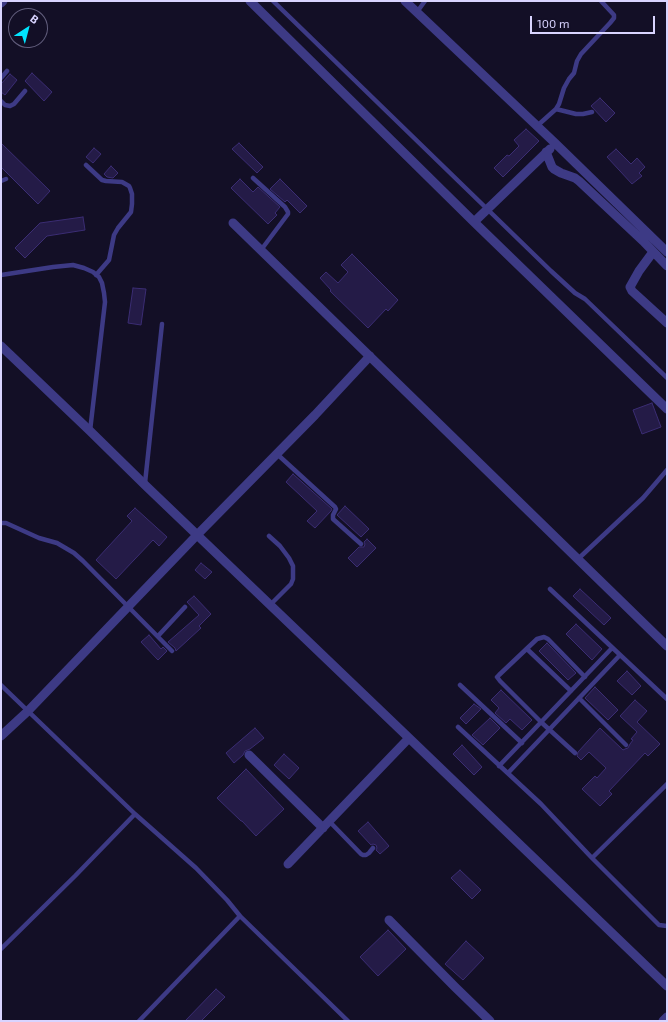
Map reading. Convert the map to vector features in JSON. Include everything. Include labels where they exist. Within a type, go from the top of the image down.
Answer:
[{"type":"street","points":[[250,1],[474,222],[667,408]]},
{"type":"street","points":[[405,1],[667,252]]},
{"type":"street","points":[[474,222],[555,144]]},
{"type":"street","points":[[546,152],[554,168],[561,173],[579,181],[667,266]]},
{"type":"street","points":[[233,223],[667,646]]},
{"type":"street","points":[[653,252],[639,271],[630,287],[632,291],[667,323]]},
{"type":"street","points":[[1,346],[667,986]]},
{"type":"street","points":[[1,736],[28,711],[315,415],[370,356]]},
{"type":"street","points":[[288,864],[409,738]]},
{"type":"street","points":[[248,754],[326,825]]},
{"type":"street","points":[[389,920],[490,1021]]},
{"type":"street","points":[[664,1021],[667,1017]]},
{"type":"lane","points":[[273,1],[565,284],[585,299],[667,378]]},
{"type":"lane","points":[[417,12],[425,1]]},
{"type":"lane","points":[[537,126],[556,109],[564,88],[574,73],[577,61],[581,54],[614,18],[614,15],[601,1]]},
{"type":"lane","points":[[1,78],[7,71]]},
{"type":"lane","points":[[1,101],[10,106],[14,104],[25,91]]},
{"type":"lane","points":[[556,109],[576,114],[592,112]]},
{"type":"lane","points":[[86,165],[102,180],[122,182],[129,186],[132,194],[131,212],[114,235],[109,260],[96,275]]},
{"type":"lane","points":[[253,178],[285,207],[288,212],[261,250]]},
{"type":"lane","points":[[1,275],[73,265],[84,268],[99,277],[102,283],[104,302],[90,431]]},
{"type":"lane","points":[[145,485],[162,324]]},
{"type":"lane","points":[[277,454],[335,507],[336,509],[333,519],[361,544]]},
{"type":"lane","points":[[578,559],[643,498],[667,470]]},
{"type":"lane","points":[[1,523],[66,547],[83,561],[172,651]]},
{"type":"lane","points":[[269,536],[280,546],[293,566],[293,579],[291,584],[270,605]]},
{"type":"lane","points":[[550,589],[667,699]]},
{"type":"lane","points":[[158,636],[185,607]]},
{"type":"lane","points":[[575,753],[549,730],[497,677],[537,639],[544,637],[548,639],[584,677]]},
{"type":"lane","points":[[527,648],[571,691]]},
{"type":"lane","points":[[499,766],[612,648]]},
{"type":"lane","points":[[508,773],[620,655]]},
{"type":"lane","points":[[1,685],[135,814],[196,868],[227,900],[240,916],[348,1021]]},
{"type":"lane","points":[[460,685],[522,743]]},
{"type":"lane","points":[[579,698],[626,744]]},
{"type":"lane","points":[[458,727],[542,804],[592,858],[659,925],[667,926]]},
{"type":"lane","points":[[592,858],[667,784]]},
{"type":"lane","points":[[1,949],[135,814]]},
{"type":"lane","points":[[326,825],[363,855],[369,853],[373,848]]},
{"type":"lane","points":[[139,1021],[240,916]]},
{"type":"building","points":[[32,73],[52,92],[44,101],[25,81]]},
{"type":"building","points":[[10,74],[17,80],[5,95],[1,92],[1,84]]},
{"type":"building","points":[[600,98],[615,113],[606,122],[591,106]]},
{"type":"building","points":[[526,129],[539,141],[503,177],[494,168],[519,146],[514,140]]},
{"type":"building","points":[[1,143],[50,191],[38,204],[1,167]]},
{"type":"building","points":[[239,143],[263,167],[257,173],[232,149]]},
{"type":"building","points":[[94,148],[101,154],[93,163],[86,157]]},
{"type":"building","points":[[616,149],[631,164],[637,158],[645,167],[639,173],[642,176],[632,184],[607,157]]},
{"type":"building","points":[[111,166],[118,173],[113,178],[107,177],[104,174]]},
{"type":"building","points":[[240,179],[253,192],[258,187],[280,207],[275,213],[277,215],[268,224],[231,188]]},
{"type":"building","points":[[280,179],[307,206],[300,213],[287,200],[285,202],[270,189]]},
{"type":"building","points":[[83,217],[85,230],[47,236],[25,258],[15,248],[40,223]]},
{"type":"building","points":[[352,254],[398,300],[388,311],[386,309],[368,328],[330,291],[331,290],[320,278],[326,272],[338,283],[348,272],[341,265]]},
{"type":"building","points":[[133,288],[146,289],[141,325],[128,323]]},
{"type":"building","points":[[652,403],[661,427],[642,434],[633,410]]},
{"type":"building","points":[[293,474],[332,509],[315,528],[307,521],[317,511],[286,482]]},
{"type":"building","points":[[345,506],[369,529],[361,537],[337,515]]},
{"type":"building","points":[[135,508],[167,537],[159,546],[153,540],[116,579],[96,560],[132,521],[127,516]]},
{"type":"building","points":[[367,539],[376,548],[357,567],[348,558],[359,547],[364,547],[364,542]]},
{"type":"building","points":[[201,563],[212,572],[205,579],[195,570]]},
{"type":"building","points":[[580,589],[611,618],[604,625],[573,596]]},
{"type":"building","points":[[194,596],[211,614],[199,626],[201,628],[176,651],[175,648],[168,642],[199,615],[187,602]]},
{"type":"building","points":[[576,624],[602,649],[592,660],[566,634]]},
{"type":"building","points":[[149,635],[161,649],[163,647],[167,651],[158,660],[141,642]]},
{"type":"building","points":[[547,643],[576,673],[568,680],[539,651]]},
{"type":"building","points":[[627,671],[641,686],[632,695],[617,681]]},
{"type":"building","points":[[595,687],[618,710],[608,720],[585,698]]},
{"type":"building","points":[[501,690],[532,720],[522,730],[510,719],[506,723],[495,713],[499,708],[491,700]]},
{"type":"building","points":[[635,700],[647,711],[637,722],[660,744],[648,756],[645,753],[609,791],[612,794],[600,806],[582,789],[595,776],[597,778],[606,768],[589,752],[581,760],[577,756],[578,752],[600,728],[623,750],[628,748],[633,740],[631,739],[637,732],[620,716]]},
{"type":"building","points":[[474,704],[481,709],[466,724],[460,718]]},
{"type":"building","points":[[490,718],[500,728],[483,745],[472,735]]},
{"type":"building","points":[[255,728],[264,738],[245,751],[243,755],[234,763],[226,753]]},
{"type":"building","points":[[462,745],[482,767],[474,775],[453,754]]},
{"type":"building","points":[[284,754],[299,768],[289,779],[274,765]]},
{"type":"building","points":[[246,769],[284,809],[256,836],[217,798]]},
{"type":"building","points":[[368,822],[389,846],[380,854],[376,850],[376,845],[371,845],[358,831]]},
{"type":"building","points":[[460,870],[481,890],[472,899],[451,878]]},
{"type":"building","points":[[388,930],[406,949],[378,976],[360,957]]},
{"type":"building","points":[[466,941],[484,958],[463,980],[445,964]]},
{"type":"building","points":[[216,989],[225,997],[201,1021],[185,1021]]}]
